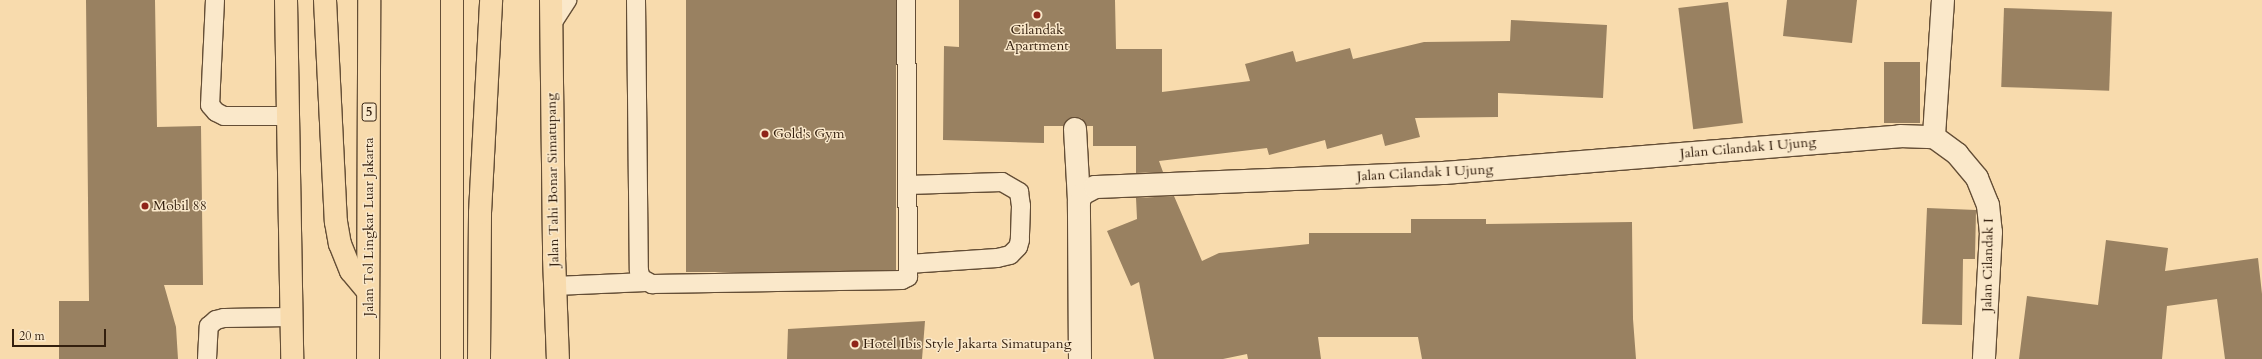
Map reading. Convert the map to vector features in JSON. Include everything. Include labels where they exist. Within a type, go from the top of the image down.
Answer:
[{"type":"highway","points":[[286,0],[292,359]]},
{"type":"highway","points":[[325,0],[336,222],[340,244],[352,271],[368,291]]},
{"type":"highway","name":"Jalan Tol Lingkar Luar Jakarta","points":[[368,359],[369,0]]},
{"type":"highway","points":[[452,0],[452,359]]},
{"type":"highway","points":[[479,359],[480,213],[491,0]]},
{"type":"highway","name":"Jalan Tahi Bonar Simatupang","points":[[551,0],[555,284],[558,359]]},
{"type":"street","points":[[1934,137],[1943,0]]},
{"type":"street","points":[[1075,129],[1078,201],[1080,359]]},
{"type":"street","name":"Jalan Cilandak I Ujung","points":[[1078,201],[1082,194],[1095,187],[1444,173],[1900,136],[1934,137]]},
{"type":"street","name":"Jalan Cilandak I","points":[[1934,137],[1957,154],[1977,178],[1988,205],[1991,232],[1984,359]]},
{"type":"lane","points":[[215,0],[210,105],[216,112],[224,116],[288,116]]},
{"type":"lane","points":[[551,25],[567,0]]},
{"type":"lane","points":[[636,0],[639,271],[644,280]]},
{"type":"lane","points":[[555,284],[644,280],[652,284],[902,280],[908,277],[906,0]]},
{"type":"lane","points":[[908,185],[1002,182],[1019,192],[1021,206],[1020,240],[1018,247],[1010,255],[998,258],[908,264]]},
{"type":"lane","points":[[207,359],[209,326],[216,320],[224,318],[291,317]]},
{"type":"building","name":"Mobil 88","points":[[86,0],[155,0],[157,127],[201,126],[203,285],[164,285],[176,327],[178,359],[59,359],[59,301],[89,301]]},
{"type":"building","points":[[686,0],[896,0],[896,272],[686,272]]},
{"type":"building","points":[[959,0],[1115,0],[1116,49],[1162,49],[1162,92],[1250,81],[1245,64],[1293,51],[1296,62],[1350,48],[1353,59],[1424,42],[1510,41],[1511,20],[1607,25],[1603,98],[1498,93],[1498,117],[1415,118],[1420,137],[1385,146],[1382,134],[1327,149],[1325,140],[1269,155],[1267,148],[1159,161],[1163,172],[1136,173],[1136,146],[1093,146],[1093,126],[1087,126],[1081,118],[1075,117],[1068,119],[1063,126],[1044,126],[1044,143],[943,140],[944,46],[959,47]]},
{"type":"building","points":[[1787,0],[1857,0],[1852,43],[1783,36]]},
{"type":"building","points":[[1728,2],[1743,123],[1693,129],[1678,8]]},
{"type":"building","points":[[2004,8],[2112,12],[2109,91],[2001,87]]},
{"type":"building","points":[[1884,62],[1920,62],[1920,123],[1884,123]]},
{"type":"building","points":[[1174,196],[1202,261],[1219,253],[1309,244],[1309,233],[1411,233],[1411,219],[1486,219],[1486,224],[1632,222],[1633,319],[1636,359],[1422,359],[1418,337],[1318,337],[1321,359],[1248,359],[1247,354],[1223,359],[1154,359],[1139,282],[1131,286],[1107,231],[1137,219],[1136,198]]},
{"type":"building","points":[[1927,208],[1976,210],[1975,259],[1963,259],[1962,325],[1922,324]]},
{"type":"building","points":[[2106,240],[2168,248],[2165,271],[2258,258],[2262,294],[2262,359],[2225,359],[2217,299],[2167,306],[2162,359],[2019,359],[2027,296],[2098,305]]},
{"type":"building","name":"Hotel Ibis Style Jakarta Simatupang","points":[[925,321],[922,359],[787,359],[788,329]]},
{"type":"place","name":"Cilandak Apartment","points":[[1037,15]]},
{"type":"place","name":"Gold's Gym","points":[[765,134]]},
{"type":"place","name":"Mobil 88","points":[[145,206]]},
{"type":"place","name":"Hotel Ibis Style Jakarta Simatupang","points":[[855,344]]}]
